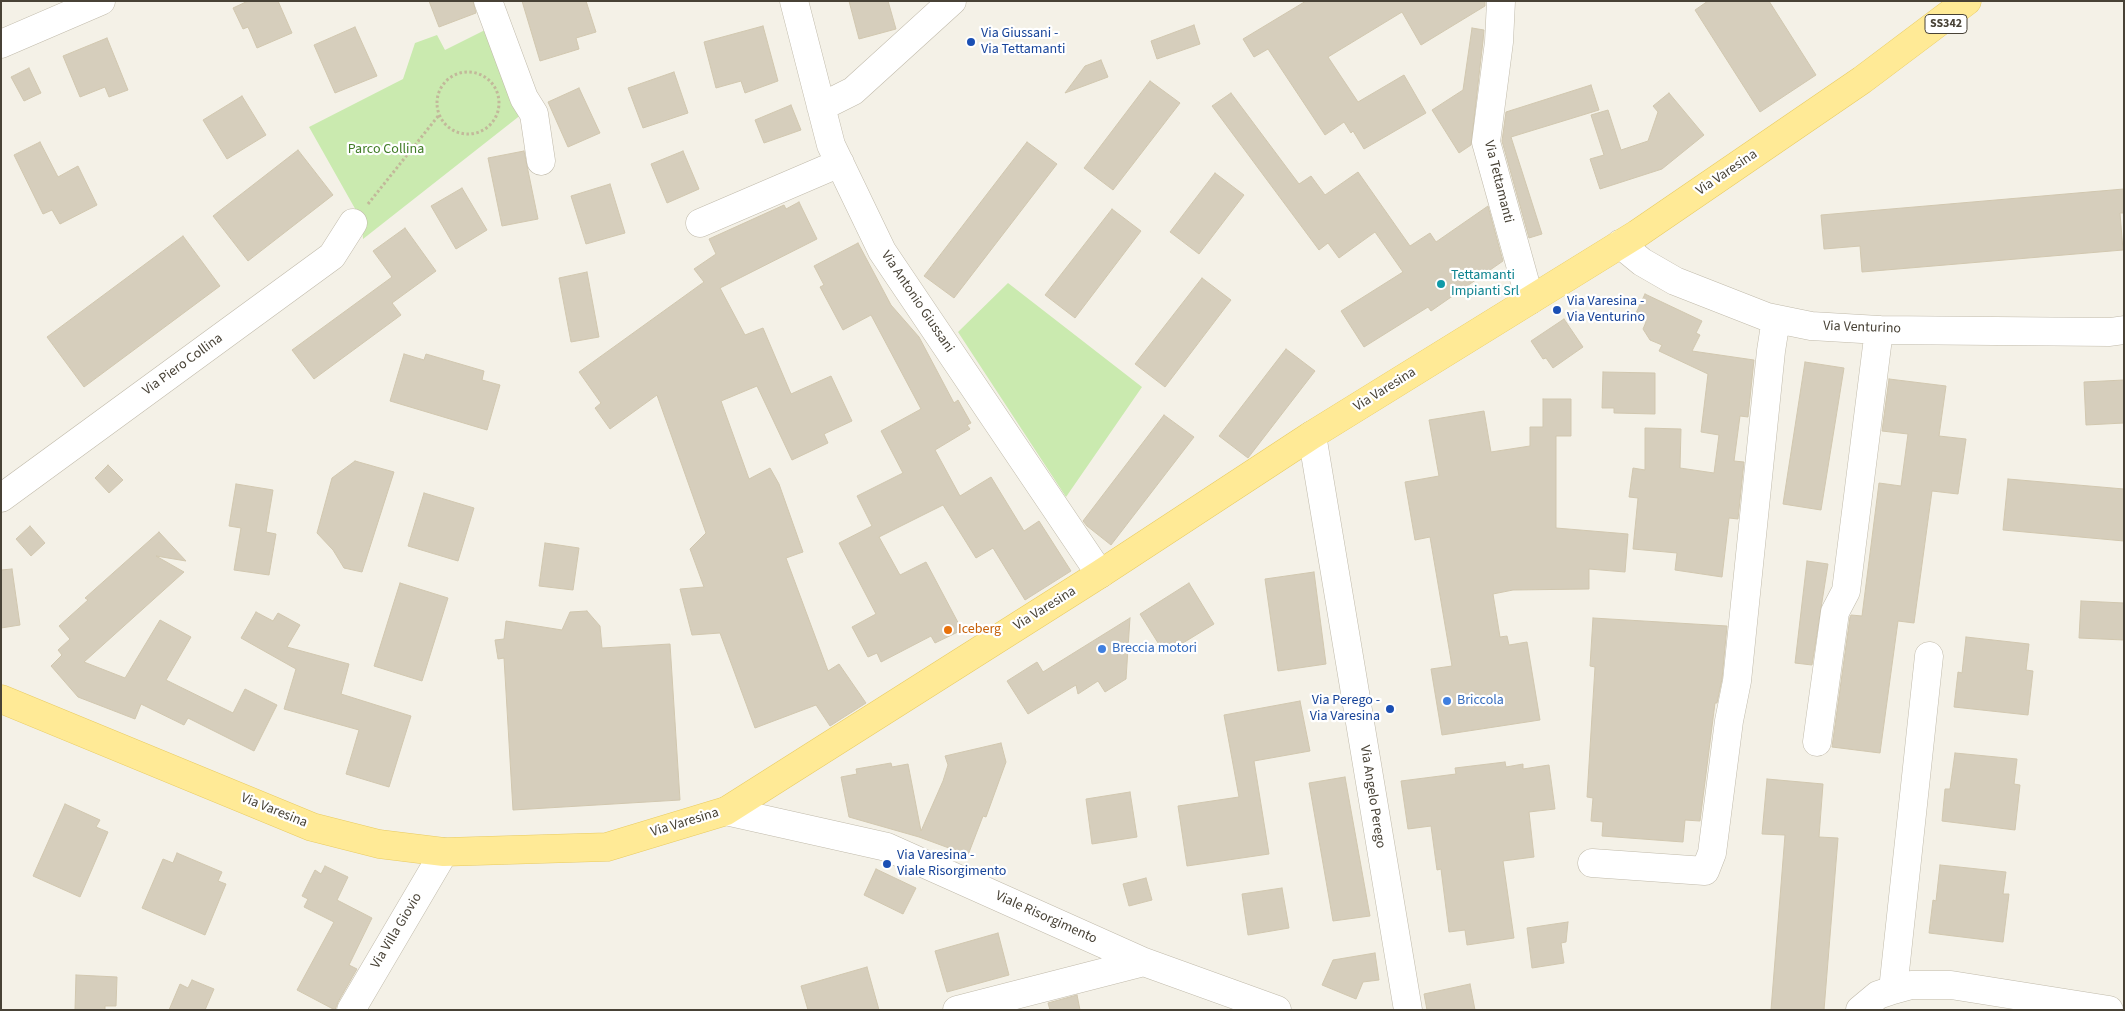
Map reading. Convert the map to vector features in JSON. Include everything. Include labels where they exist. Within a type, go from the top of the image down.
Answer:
[{"type":"main road","name":"SS342","points":[[1906,46],[1956,1]]},
{"type":"main road","name":"Via Varesina","points":[[1,699],[312,827],[379,844],[444,852],[607,847],[726,811],[1100,574],[1312,436],[1620,244],[1862,80],[1967,1]]},
{"type":"main road","name":"SS342","points":[[1906,46],[1985,1]]},
{"type":"street","points":[[1,44],[101,1]]},
{"type":"street","points":[[488,1],[524,98],[534,114],[541,161]]},
{"type":"street","name":"Via Antonio Giussani","points":[[794,1],[831,145],[882,250],[1100,574]]},
{"type":"street","points":[[821,107],[853,91],[952,1]]},
{"type":"street","name":"Via Tettamanti","points":[[1501,1],[1499,42],[1486,142],[1530,300]]},
{"type":"street","points":[[700,223],[840,163]]},
{"type":"street","name":"Via Piero Collina","points":[[1,498],[332,256],[353,223]]},
{"type":"street","name":"Via Venturino","points":[[1620,244],[1642,262],[1675,281],[1768,318],[1811,326],[1879,330],[2110,332],[2124,330]]},
{"type":"street","points":[[1592,863],[1705,870],[1712,853],[1729,721],[1737,681],[1771,351],[1776,319]]},
{"type":"street","points":[[1817,742],[1835,612],[1846,591],[1879,330]]},
{"type":"street","name":"Via Angelo Perego","points":[[1312,436],[1408,1010]]},
{"type":"street","points":[[1893,990],[1929,656]]},
{"type":"street","name":"Viale Risorgimento","points":[[726,811],[887,847],[1144,962],[1276,1010]]},
{"type":"street","name":"Via Villa Giovio","points":[[351,1010],[444,852]]},
{"type":"street","points":[[957,1010],[1033,1000],[1144,962]]},
{"type":"street","points":[[1860,1010],[1878,994],[1911,985],[1950,985],[2109,1010]]},
{"type":"path","points":[[459,73],[480,74],[495,87],[499,97],[500,107],[496,117],[490,126],[482,132],[461,134],[444,124],[439,115],[436,105],[442,85],[450,77],[459,73]]},
{"type":"path","points":[[353,223],[439,115]]},
{"type":"green space","name":"Parco Collina","points":[[489,28],[522,114],[363,239],[362,221],[309,127],[403,79],[415,43],[437,35],[445,50]]},
{"type":"green space","points":[[1008,283],[1142,387],[1066,497],[958,332]]},
{"type":"building","points":[[248,1],[278,1],[292,33],[257,48],[248,27],[243,29],[233,8]]},
{"type":"building","points":[[429,1],[473,1],[476,13],[439,27]]},
{"type":"building","points":[[522,1],[586,1],[596,32],[576,38],[579,49],[540,61]]},
{"type":"building","points":[[849,1],[888,1],[896,29],[859,39]]},
{"type":"building","points":[[1306,1],[1485,1],[1485,6],[1421,45],[1402,12],[1328,57],[1358,102],[1404,75],[1426,113],[1364,149],[1353,131],[1351,133],[1344,122],[1325,135],[1268,49],[1254,57],[1243,39]]},
{"type":"building","points":[[1708,1],[1769,1],[1816,75],[1760,112],[1695,10]]},
{"type":"building","points":[[1194,25],[1200,44],[1157,59],[1151,41]]},
{"type":"building","points":[[763,26],[778,81],[745,93],[741,81],[716,88],[704,42]]},
{"type":"building","points":[[355,27],[377,76],[335,93],[314,45]]},
{"type":"building","points":[[1472,28],[1484,30],[1483,41],[1471,145],[1459,153],[1432,110],[1463,90]]},
{"type":"building","points":[[107,38],[128,90],[109,97],[105,87],[80,97],[63,56]]},
{"type":"building","points":[[1101,60],[1108,77],[1065,93],[1085,66]]},
{"type":"building","points":[[29,68],[41,93],[24,101],[11,77]]},
{"type":"building","points":[[674,72],[688,113],[643,128],[628,88]]},
{"type":"building","points":[[1150,81],[1180,103],[1113,190],[1084,168]]},
{"type":"building","points":[[1591,85],[1599,110],[1511,137],[1542,234],[1529,238],[1502,141],[1506,112]]},
{"type":"building","points":[[579,88],[600,133],[568,147],[548,102]]},
{"type":"building","points":[[1231,93],[1299,184],[1311,176],[1325,195],[1358,172],[1410,246],[1430,233],[1436,242],[1488,206],[1503,261],[1431,311],[1428,307],[1364,347],[1341,311],[1403,272],[1375,232],[1339,258],[1328,243],[1319,250],[1212,106]]},
{"type":"building","points":[[1669,93],[1704,135],[1662,169],[1600,189],[1590,159],[1604,155],[1591,115],[1608,110],[1621,150],[1648,141],[1658,112],[1653,106]]},
{"type":"building","points":[[242,96],[266,135],[227,159],[203,120]]},
{"type":"building","points":[[791,105],[801,130],[764,143],[755,120]]},
{"type":"building","points":[[40,142],[58,177],[78,166],[97,205],[60,224],[52,210],[43,214],[14,155]]},
{"type":"building","points":[[1027,142],[1057,164],[954,298],[924,276]]},
{"type":"building","points":[[298,150],[333,195],[248,261],[213,216]]},
{"type":"building","points":[[524,151],[538,219],[502,226],[488,158]]},
{"type":"building","points":[[683,151],[699,189],[667,203],[651,164]]},
{"type":"building","points":[[1215,173],[1244,195],[1199,254],[1170,232]]},
{"type":"building","points":[[610,184],[625,233],[586,244],[571,196]]},
{"type":"building","points":[[462,188],[487,230],[456,249],[431,206]]},
{"type":"building","points":[[2124,189],[2124,213],[2120,213],[2123,250],[1862,272],[1860,246],[1824,249],[1821,215]]},
{"type":"building","points":[[799,202],[817,239],[720,288],[745,335],[763,328],[791,394],[831,376],[852,421],[824,434],[828,443],[792,460],[757,386],[721,401],[749,479],[770,468],[779,484],[803,552],[786,558],[828,671],[839,664],[866,703],[830,726],[816,705],[755,728],[720,633],[692,635],[680,589],[704,587],[690,549],[706,533],[657,395],[610,429],[595,408],[601,403],[579,372],[704,282],[694,269],[716,254],[709,239],[784,205],[786,209]]},
{"type":"building","points":[[1112,209],[1141,231],[1075,318],[1045,295]]},
{"type":"building","points":[[405,228],[436,271],[392,303],[401,315],[314,379],[292,350],[392,277],[373,251]]},
{"type":"building","points":[[183,236],[220,286],[84,387],[47,337]]},
{"type":"building","points":[[858,243],[891,305],[919,337],[954,403],[958,400],[971,423],[967,425],[970,429],[935,450],[960,496],[991,477],[1024,531],[1039,521],[1071,571],[1025,600],[993,548],[976,558],[943,505],[879,537],[900,575],[926,562],[962,630],[935,643],[931,636],[881,662],[877,653],[868,657],[852,627],[876,614],[839,543],[872,526],[857,496],[903,473],[881,431],[921,409],[871,315],[843,330],[820,287],[824,285],[814,266]]},
{"type":"building","points":[[587,272],[599,337],[571,342],[559,278]]},
{"type":"building","points":[[1202,278],[1231,300],[1165,387],[1135,364]]},
{"type":"building","points":[[1645,294],[1702,321],[1696,333],[1700,335],[1692,351],[1754,360],[1748,417],[1740,416],[1734,461],[1744,462],[1738,519],[1729,518],[1722,577],[1675,570],[1677,553],[1633,549],[1638,498],[1629,497],[1633,468],[1645,470],[1645,428],[1681,429],[1680,468],[1714,473],[1719,435],[1701,432],[1708,374],[1659,351],[1662,345],[1650,340],[1643,329],[1646,322],[1642,320],[1644,317],[1636,313]]},
{"type":"building","points":[[1564,319],[1583,347],[1553,368],[1546,358],[1543,359],[1531,341]]},
{"type":"building","points":[[1286,349],[1315,371],[1248,458],[1219,436]]},
{"type":"building","points":[[404,354],[424,360],[426,354],[484,371],[482,380],[500,385],[487,430],[390,401]]},
{"type":"building","points":[[1805,362],[1844,368],[1821,510],[1783,504]]},
{"type":"building","points":[[1603,372],[1655,373],[1655,414],[1614,413],[1614,408],[1602,408]]},
{"type":"building","points":[[1889,379],[1946,386],[1939,436],[1966,439],[1958,494],[1932,491],[1914,623],[1898,621],[1880,753],[1832,747],[1850,617],[1851,615],[1862,616],[1879,483],[1901,486],[1908,434],[1882,431]]},
{"type":"building","points":[[2124,380],[2124,423],[2086,425],[2084,382]]},
{"type":"building","points":[[1543,399],[1571,399],[1571,436],[1556,436],[1556,528],[1628,534],[1625,572],[1589,569],[1589,589],[1513,590],[1493,594],[1500,637],[1507,636],[1509,645],[1527,642],[1540,720],[1442,735],[1431,669],[1452,666],[1430,537],[1415,540],[1405,482],[1439,476],[1429,420],[1484,411],[1491,452],[1530,446],[1530,427],[1543,427]]},
{"type":"building","points":[[1164,415],[1194,437],[1111,545],[1083,521]]},
{"type":"building","points":[[355,461],[394,472],[362,572],[344,568],[333,550],[317,533],[332,478]]},
{"type":"building","points":[[108,465],[123,480],[109,493],[95,478]]},
{"type":"building","points":[[2008,479],[2124,489],[2124,541],[2003,530]]},
{"type":"building","points":[[236,484],[273,490],[266,532],[276,534],[269,575],[234,570],[241,528],[229,526]]},
{"type":"building","points":[[424,493],[474,508],[458,561],[408,546]]},
{"type":"building","points":[[30,526],[45,543],[31,556],[16,539]]},
{"type":"building","points":[[159,532],[186,561],[156,556],[184,572],[84,662],[125,678],[160,620],[191,637],[166,680],[233,713],[245,689],[277,705],[254,751],[188,718],[184,725],[141,704],[135,719],[78,697],[51,666],[62,655],[58,650],[70,639],[59,626],[88,600],[85,598]]},
{"type":"building","points":[[545,543],[579,548],[573,590],[539,586]]},
{"type":"building","points":[[1807,561],[1828,564],[1812,665],[1795,663]]},
{"type":"building","points":[[12,569],[20,625],[1,628],[1,570]]},
{"type":"building","points":[[1314,572],[1326,664],[1278,671],[1265,579]]},
{"type":"building","points":[[400,583],[448,598],[422,681],[374,666]]},
{"type":"building","points":[[1189,583],[1214,624],[1165,654],[1140,614]]},
{"type":"building","points":[[2081,601],[2124,603],[2124,640],[2079,638]]},
{"type":"building","points":[[587,611],[600,626],[602,648],[670,644],[680,800],[513,810],[504,658],[498,659],[495,640],[504,639],[506,621],[562,630],[570,612]]},
{"type":"building","points":[[256,612],[273,621],[278,613],[300,625],[287,647],[349,664],[341,694],[411,716],[389,787],[346,774],[359,730],[284,709],[296,669],[241,638]]},
{"type":"building","points":[[1130,618],[1126,679],[1105,692],[1098,681],[1078,694],[1076,685],[1028,714],[1007,681],[1037,662],[1043,672]]},
{"type":"building","points":[[1593,618],[1727,626],[1722,679],[1717,703],[1715,703],[1700,821],[1685,820],[1683,842],[1602,836],[1603,822],[1591,821],[1593,798],[1587,797],[1595,667],[1590,666]]},
{"type":"building","points":[[1966,637],[2029,644],[2026,670],[2033,671],[2028,715],[1954,707],[1958,672],[1962,673]]},
{"type":"building","points":[[1300,701],[1310,751],[1254,761],[1269,854],[1187,866],[1178,806],[1239,797],[1224,715]]},
{"type":"building","points":[[1001,743],[1006,762],[986,817],[983,816],[968,855],[919,837],[849,817],[841,777],[857,774],[856,769],[891,763],[892,767],[908,764],[921,831],[943,781],[948,765],[945,756]]},
{"type":"building","points":[[1955,753],[2017,759],[2014,784],[2020,785],[2015,830],[1942,821],[1945,789],[1950,789]]},
{"type":"building","points":[[1505,762],[1506,767],[1523,764],[1523,769],[1549,765],[1555,809],[1529,812],[1534,857],[1503,861],[1514,938],[1467,945],[1465,930],[1449,932],[1441,869],[1437,870],[1431,826],[1408,829],[1401,781],[1456,774],[1455,768]]},
{"type":"building","points":[[1345,777],[1370,916],[1333,921],[1309,783]]},
{"type":"building","points":[[1767,779],[1823,784],[1819,837],[1838,838],[1824,1010],[1771,1010],[1785,835],[1762,834]]},
{"type":"building","points":[[1130,792],[1137,837],[1092,844],[1086,799]]},
{"type":"building","points":[[65,804],[100,820],[96,827],[108,832],[80,897],[33,876]]},
{"type":"building","points":[[177,853],[222,872],[218,881],[226,884],[205,935],[142,908],[163,859],[173,863]]},
{"type":"building","points":[[1940,865],[2006,872],[2003,894],[2009,894],[2003,942],[1929,933],[1933,900],[1936,901]]},
{"type":"building","points":[[325,866],[348,877],[337,900],[372,918],[349,965],[357,969],[335,1010],[297,990],[334,922],[304,907],[308,899],[302,896],[315,870],[321,874]]},
{"type":"building","points":[[876,869],[916,888],[903,914],[864,895]]},
{"type":"building","points":[[1146,878],[1152,900],[1129,906],[1123,884]]},
{"type":"building","points":[[1282,888],[1289,928],[1248,935],[1242,894]]},
{"type":"building","points":[[1568,922],[1566,942],[1561,943],[1564,963],[1532,968],[1527,928]]},
{"type":"building","points":[[998,933],[1009,975],[947,992],[935,951]]},
{"type":"building","points":[[1375,953],[1379,980],[1363,982],[1356,999],[1322,985],[1333,960]]},
{"type":"building","points":[[867,967],[879,1010],[808,1010],[801,986]]},
{"type":"building","points":[[76,975],[117,977],[116,1006],[105,1006],[105,1010],[75,1010]]},
{"type":"building","points":[[192,980],[214,989],[205,1010],[169,1010],[180,984],[188,988]]},
{"type":"building","points":[[1470,984],[1475,1010],[1427,1010],[1424,994]]},
{"type":"building","points":[[1077,995],[1080,1010],[1050,1010],[1048,1003]]},
{"type":"place","name":"Via Giussani - Via Tettamanti","points":[[971,42]]},
{"type":"place","name":"Tettamanti Impianti Srl","points":[[1441,284]]},
{"type":"place","name":"Via Varesina - Via Venturino","points":[[1557,310]]},
{"type":"place","name":"Iceberg","points":[[948,630]]},
{"type":"place","name":"Breccia motori","points":[[1102,649]]},
{"type":"place","name":"Briccola","points":[[1447,701]]},
{"type":"place","name":"Via Perego - Via Varesina","points":[[1390,709]]},
{"type":"place","name":"Via Varesina - Viale Risorgimento","points":[[887,864]]}]
